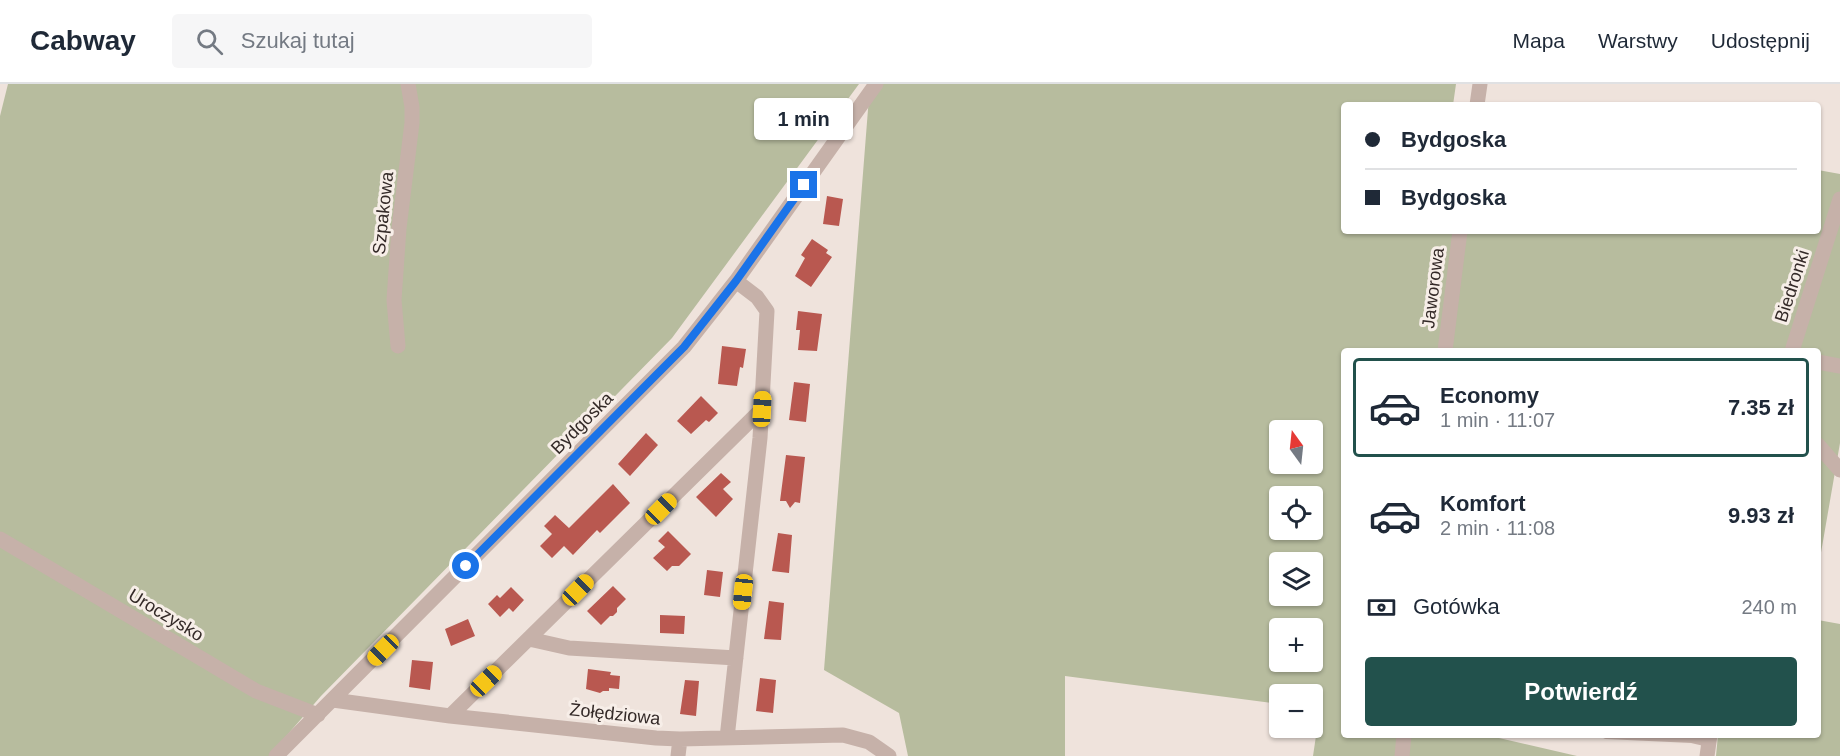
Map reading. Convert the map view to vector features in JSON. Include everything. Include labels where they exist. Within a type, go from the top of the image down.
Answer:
[{"type":"street","name":"Szpakowa","points":[[398,346],[394,300],[399,228],[412,123],[408,84]]},
{"type":"street","name":"Bydgoska","points":[[276,756],[684,347],[736,281],[876,84]]},
{"type":"street","points":[[1477,102],[1480,84]]},
{"type":"street","name":"Biedronki","points":[[1793,348],[1840,199]]},
{"type":"street","name":"Jaworowa","points":[[1445,348],[1460,234]]},
{"type":"street","points":[[727,738],[760,438],[767,311],[757,297],[736,281]]},
{"type":"street","points":[[1821,363],[1840,366]]},
{"type":"street","points":[[450,716],[762,409]]},
{"type":"street","points":[[1821,448],[1840,470]]},
{"type":"street","name":"Uroczysko","points":[[0,539],[256,691],[318,715]]},
{"type":"street","points":[[529,639],[569,648],[736,658]]},
{"type":"street","name":"Żołędziowa","points":[[333,700],[450,716],[680,739],[843,735],[869,742],[889,756]]},
{"type":"street","points":[[1402,756],[1404,738]]},
{"type":"street","points":[[678,756],[680,739]]},
{"type":"lane","points":[[1670,738],[1692,739],[1708,745]]},
{"type":"green space","points":[[8,84],[859,84],[672,338],[321,696],[269,756],[0,756],[0,116]]},
{"type":"green space","points":[[870,84],[1456,84],[1453,102],[1341,102],[1341,234],[1821,234],[1821,171],[1840,174],[1840,443],[1821,553],[1821,348],[1341,348],[1341,738],[1499,738],[1577,756],[1313,756],[1316,738],[1323,738],[1323,684],[1269,684],[1269,703],[1065,676],[1065,756],[908,756],[899,713],[824,670]]},
{"type":"green space","points":[[1821,621],[1840,624],[1840,756],[1716,756],[1718,738],[1821,738]]},
{"type":"building","points":[[827,196],[843,199],[839,226],[823,224]]},
{"type":"building","points":[[812,239],[828,250],[826,253],[832,257],[811,287],[795,276],[805,258],[801,255]]},
{"type":"building","points":[[798,311],[822,314],[817,351],[798,350],[800,330],[796,330]]},
{"type":"building","points":[[722,346],[746,349],[737,386],[718,384]]},
{"type":"building","points":[[794,382],[810,384],[806,422],[789,420]]},
{"type":"building","points":[[701,396],[718,413],[709,422],[706,420],[691,434],[677,421]]},
{"type":"building","points":[[646,433],[658,445],[630,476],[618,464]]},
{"type":"building","points":[[786,455],[805,457],[800,503],[795,502],[790,508],[786,501],[780,501]]},
{"type":"building","points":[[721,473],[731,482],[723,489],[733,499],[716,517],[696,497]]},
{"type":"building","points":[[613,484],[630,503],[600,533],[597,530],[573,555],[564,546],[552,558],[540,546],[552,534],[544,526],[555,515],[569,528]]},
{"type":"building","points":[[668,531],[691,554],[679,566],[672,566],[667,571],[653,558],[665,547],[658,541]]},
{"type":"building","points":[[778,533],[792,535],[789,573],[772,571]]},
{"type":"building","points":[[707,570],[723,572],[720,597],[704,595]]},
{"type":"building","points":[[613,586],[626,599],[617,608],[617,612],[601,625],[587,611]]},
{"type":"building","points":[[511,587],[524,600],[513,612],[509,608],[500,617],[488,604],[497,595],[500,598]]},
{"type":"building","points":[[769,601],[784,603],[781,640],[764,639]]},
{"type":"building","points":[[660,615],[685,616],[684,634],[660,633]]},
{"type":"building","points":[[468,619],[475,636],[451,646],[445,629]]},
{"type":"building","points":[[412,660],[433,662],[430,690],[409,687]]},
{"type":"building","points":[[588,669],[611,672],[610,675],[620,676],[619,689],[609,688],[609,691],[600,693],[586,689]]},
{"type":"building","points":[[760,678],[776,680],[773,713],[756,711]]},
{"type":"building","points":[[685,680],[699,681],[696,716],[680,714]]},
{"type":"route","points":[[466,566],[702,327],[804,185]]}]
